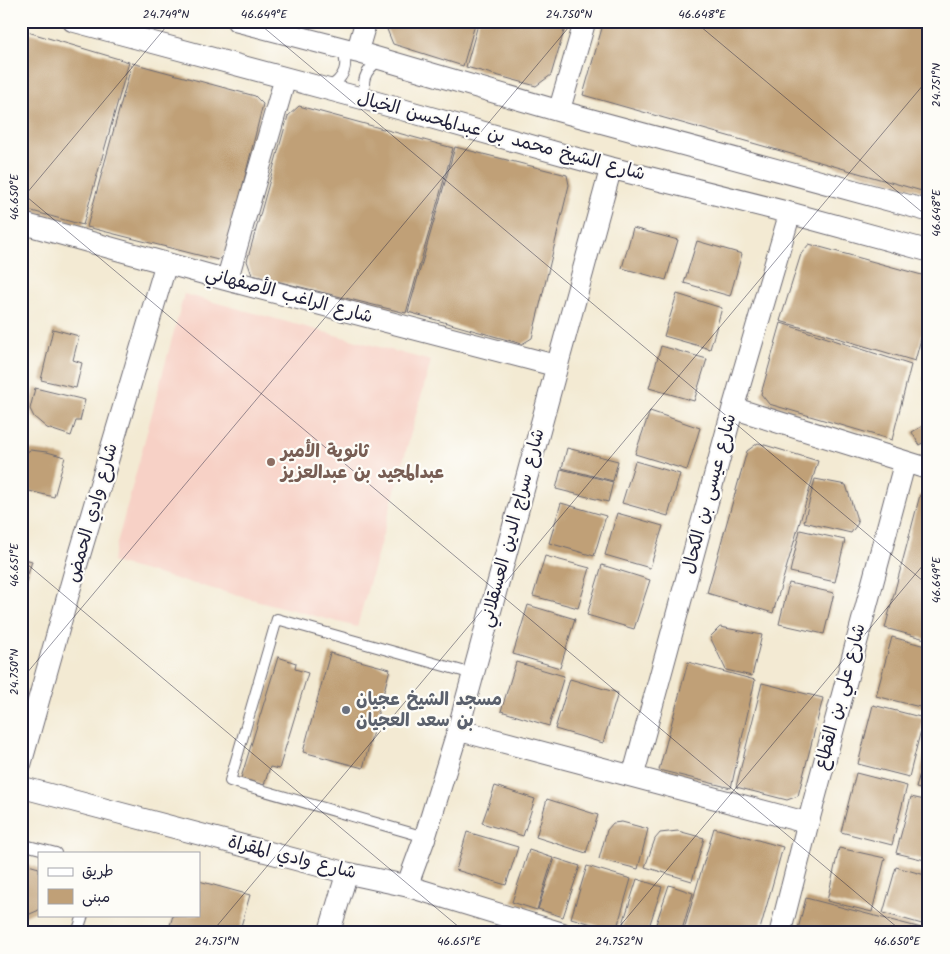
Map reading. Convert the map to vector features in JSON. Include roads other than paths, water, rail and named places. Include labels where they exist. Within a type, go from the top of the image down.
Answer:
[{"type":"street","name":"شارع الشيخ محمد بن عبدالمحسن الخيال","points":[[73,21],[328,89],[610,168],[790,213],[929,251]]},
{"type":"street","points":[[237,21],[349,50],[559,111],[929,211]]},
{"type":"street","points":[[349,50],[366,21]]},
{"type":"street","points":[[559,111],[585,21]]},
{"type":"street","points":[[227,280],[285,78]]},
{"type":"street","name":"شارع سراج الدين العسقلاني","points":[[407,886],[425,837],[458,730],[610,168]]},
{"type":"street","name":"شارع عيسى بن الكحال","points":[[633,776],[733,408],[790,213]]},
{"type":"street","name":"شارع الراغب الأصفهاني","points":[[21,224],[166,264],[557,366]]},
{"type":"street","name":"شارع وادي الحمض","points":[[21,763],[79,558],[166,264]]},
{"type":"street","points":[[733,408],[929,469]]},
{"type":"street","name":"شارع علي بن القطاع","points":[[780,933],[905,462]]},
{"type":"street","points":[[458,730],[808,823]]},
{"type":"street","name":"شارع وادي المقراة","points":[[21,788],[347,873],[407,886],[561,933]]},
{"type":"street","points":[[329,933],[347,873]]},
{"type":"lane","points":[[328,89],[337,83],[342,75],[349,50]]},
{"type":"lane","points":[[368,100],[364,91],[364,82],[368,70],[381,59]]},
{"type":"lane","points":[[425,837],[230,781],[277,619],[473,674]]},
{"type":"lane","points":[[21,844],[52,852]]},
{"type":"lane","points":[[77,933],[83,916]]},
{"type":"place","name":"ثانوية الأمير عبدالمجيد بن عبدالعزيز","points":[[271,462]]},
{"type":"place","name":"مسجد الشيخ عجيان بن سعد العجيان","points":[[346,710]]}]
